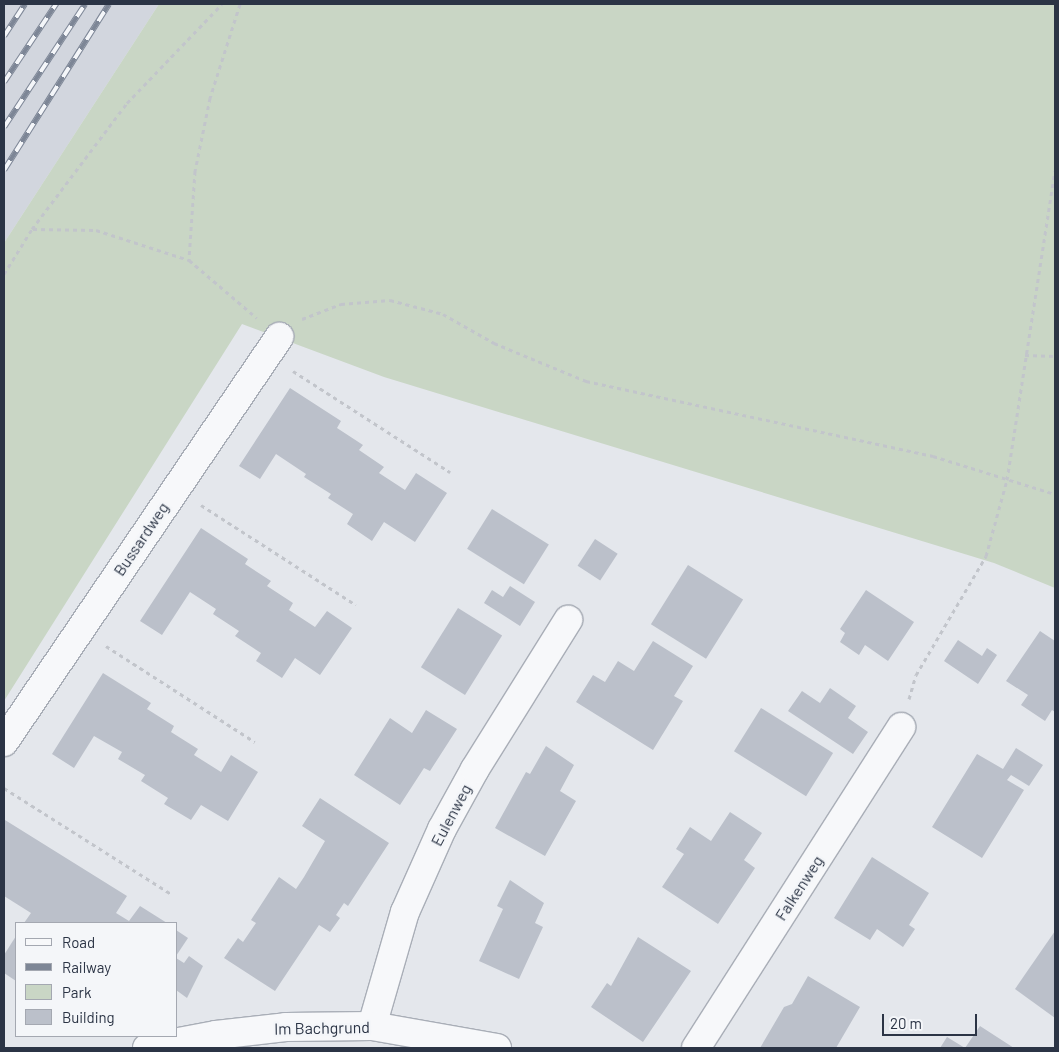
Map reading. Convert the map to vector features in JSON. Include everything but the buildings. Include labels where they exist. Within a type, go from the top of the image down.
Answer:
[{"type":"street","name":"Bussardweg","points":[[4,742],[273,346]]},
{"type":"street","name":"Eulenweg","points":[[372,1026],[406,912],[442,829],[568,620]]},
{"type":"street","name":"Falkenweg","points":[[696,1048],[901,727]]},
{"type":"street","name":"Im Bachgrund","points":[[147,1048],[216,1035],[286,1027],[372,1026],[497,1048]]},
{"type":"path","points":[[4,274],[32,228],[127,103],[222,4]]},
{"type":"path","points":[[189,260],[196,171],[210,98],[240,4]]},
{"type":"path","points":[[901,727],[916,675],[986,556],[1007,480],[1055,171]]},
{"type":"path","points":[[32,228],[96,230],[189,260],[273,346],[450,472]]},
{"type":"path","points":[[273,346],[305,316],[341,304],[390,300],[443,314],[494,343],[586,381],[933,456],[1055,494]]},
{"type":"path","points":[[1025,355],[1055,356]]},
{"type":"path","points":[[176,489],[356,605]]},
{"type":"path","points":[[80,629],[255,742]]},
{"type":"path","points":[[4,788],[171,894]]},
{"type":"shaded area","points":[[4,4],[159,4],[4,243]]},
{"type":"green space","points":[[159,4],[1055,4],[1055,588],[994,563],[384,377],[242,324],[4,701],[4,243]]},
{"type":"railway","points":[[4,36],[25,4]]},
{"type":"railway","points":[[4,82],[56,4]]},
{"type":"railway","points":[[4,127],[85,4]]},
{"type":"railway","points":[[4,170],[109,4]]}]
